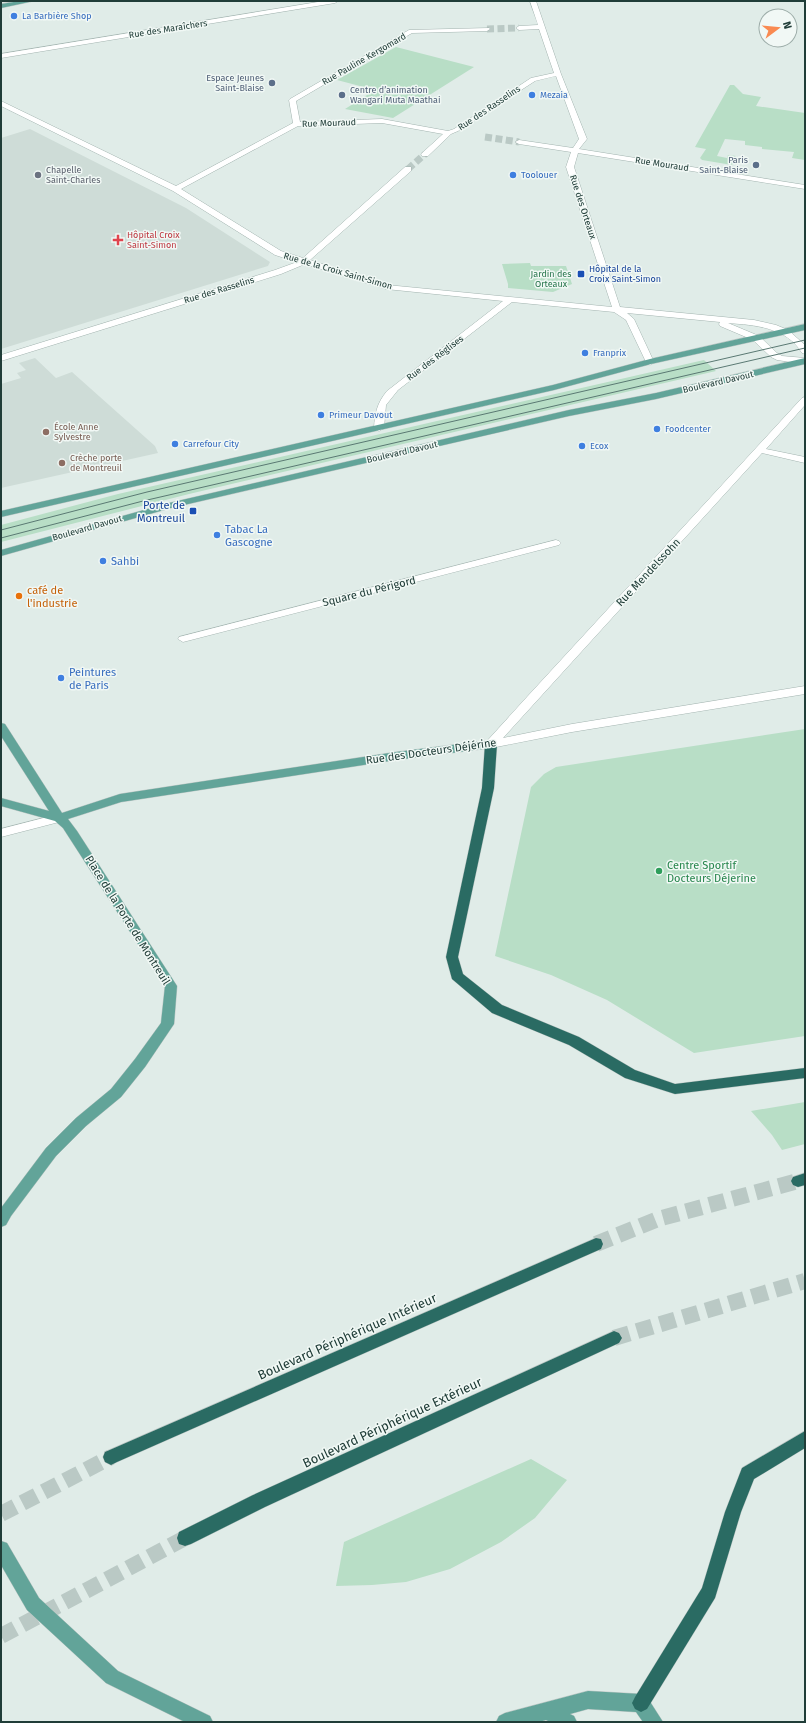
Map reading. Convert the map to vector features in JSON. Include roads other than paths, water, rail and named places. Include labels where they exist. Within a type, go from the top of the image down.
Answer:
[{"type":"highway","points":[[491,744],[488,788],[452,957],[457,976],[497,1009],[574,1041],[630,1074],[675,1089],[805,1074]]},
{"type":"highway","name":"Boulevard Périphérique Intérieur","points":[[111,1457],[596,1244]]},
{"type":"highway","name":"Boulevard Périphérique Extérieur","points":[[185,1538],[259,1501],[614,1338]]},
{"type":"highway","points":[[641,1703],[709,1592],[733,1512],[748,1474],[805,1439]]},
{"type":"main road","points":[[1,6],[31,1]]},
{"type":"main road","points":[[1,514],[379,428],[554,387],[650,362],[805,327]]},
{"type":"main road","name":"Boulevard Davout","points":[[1,553],[169,506],[569,413],[656,396],[805,361]]},
{"type":"main road","name":"Place de la Porte de Montreuil","points":[[1,727],[59,818],[67,825],[73,834],[171,986],[167,1024],[140,1063],[116,1093],[81,1122],[51,1152],[6,1212],[1,1221]]},
{"type":"main road","name":"Rue des Docteurs Déjérine","points":[[59,818],[120,798],[388,757],[491,744]]},
{"type":"main road","points":[[1,802],[59,818]]},
{"type":"main road","points":[[1,1550],[33,1604],[112,1677],[204,1722]]},
{"type":"main road","points":[[505,1722],[588,1700],[641,1703],[654,1722]]},
{"type":"main road","points":[[546,1710],[568,1722]]},
{"type":"street","name":"Rue des Maraîchers","points":[[1,56],[335,1]]},
{"type":"street","name":"Rue des Orteaux","points":[[533,1],[558,74],[583,139],[575,150],[570,167],[617,310]]},
{"type":"street","points":[[519,28],[543,28]]},
{"type":"street","name":"Rue Pauline Kergomard","points":[[297,124],[292,100],[411,31],[487,29]]},
{"type":"street","name":"Rue des Rasselins","points":[[425,154],[449,133],[456,130],[533,79],[558,74]]},
{"type":"street","name":"Rue de la Croix Saint-Simon","points":[[2,104],[176,189],[278,253],[386,287],[754,323],[773,327],[784,332]]},
{"type":"street","name":"Rue Mouraud","points":[[176,189],[297,124],[382,121],[449,133]]},
{"type":"street","name":"Rue Mouraud","points":[[519,142],[805,187]]},
{"type":"street","name":"Rue des Rasselins","points":[[1,358],[278,272],[303,262],[408,169]]},
{"type":"street","name":"Rue des Réglises","points":[[379,428],[379,410],[383,400],[395,388],[511,299]]},
{"type":"street","points":[[617,310],[630,319],[650,362]]},
{"type":"street","points":[[711,319],[756,338],[774,355],[780,358],[805,361]]},
{"type":"street","points":[[784,332],[804,348],[805,351]]},
{"type":"street","name":"Rue Mendelssohn","points":[[491,744],[565,661],[805,400]]},
{"type":"street","points":[[760,450],[805,460]]},
{"type":"street","name":"Square du Périgord","points":[[183,640],[556,543]]},
{"type":"street","name":"Rue des Docteurs Déjérine","points":[[491,744],[572,728],[805,690]]},
{"type":"street","points":[[1,833],[59,818]]},
{"type":"tunnel","points":[[487,29],[519,28]]},
{"type":"tunnel","points":[[485,137],[519,142]]},
{"type":"tunnel","points":[[408,169],[425,154]]},
{"type":"tunnel","points":[[596,1244],[658,1219],[798,1181]]},
{"type":"tunnel","points":[[614,1338],[805,1281]]},
{"type":"tunnel","points":[[1,1514],[111,1457]]},
{"type":"tunnel","points":[[1,1636],[185,1538]]},
{"type":"tram line","points":[[1,530],[147,492],[805,340]]},
{"type":"tram line","points":[[1,538],[143,501],[805,348]]},
{"type":"place","name":"La Barbière Shop","points":[[14,16]]},
{"type":"place","name":"Espace Jeunes Saint-Blaise","points":[[272,83]]},
{"type":"place","name":"Centre d’animation Wangari Muta Maathai","points":[[342,95]]},
{"type":"place","name":"Mezaia","points":[[532,95]]},
{"type":"place","name":"Paris Saint-Blaise","points":[[756,165]]},
{"type":"place","name":"Chapelle Saint-Charles","points":[[38,175]]},
{"type":"place","name":"Toolouer","points":[[513,175]]},
{"type":"place","name":"Hôpital Croix Saint-Simon","points":[[118,240]]},
{"type":"place","name":"Hôpital de la Croix Saint-Simon","points":[[581,274]]},
{"type":"place","name":"Franprix","points":[[585,353]]},
{"type":"place","name":"Primeur Davout","points":[[321,415]]},
{"type":"place","name":"Foodcenter","points":[[657,429]]},
{"type":"place","name":"École Anne Sylvestre","points":[[46,432]]},
{"type":"place","name":"Carrefour City","points":[[175,444]]},
{"type":"place","name":"Ecox","points":[[582,446]]},
{"type":"place","name":"Crèche porte de Montreuil","points":[[62,463]]},
{"type":"place","name":"Porte de Montreuil","points":[[193,511]]},
{"type":"place","name":"Tabac La Gascogne","points":[[217,535]]},
{"type":"place","name":"Sahbi","points":[[103,561]]},
{"type":"place","name":"café de l'industrie","points":[[19,596]]},
{"type":"place","name":"Peintures de Paris","points":[[61,678]]},
{"type":"place","name":"Centre Sportif Docteurs Déjerine","points":[[659,871]]},
{"type":"park label","name":"Jardin des Orteaux","points":[[551,280]]}]
